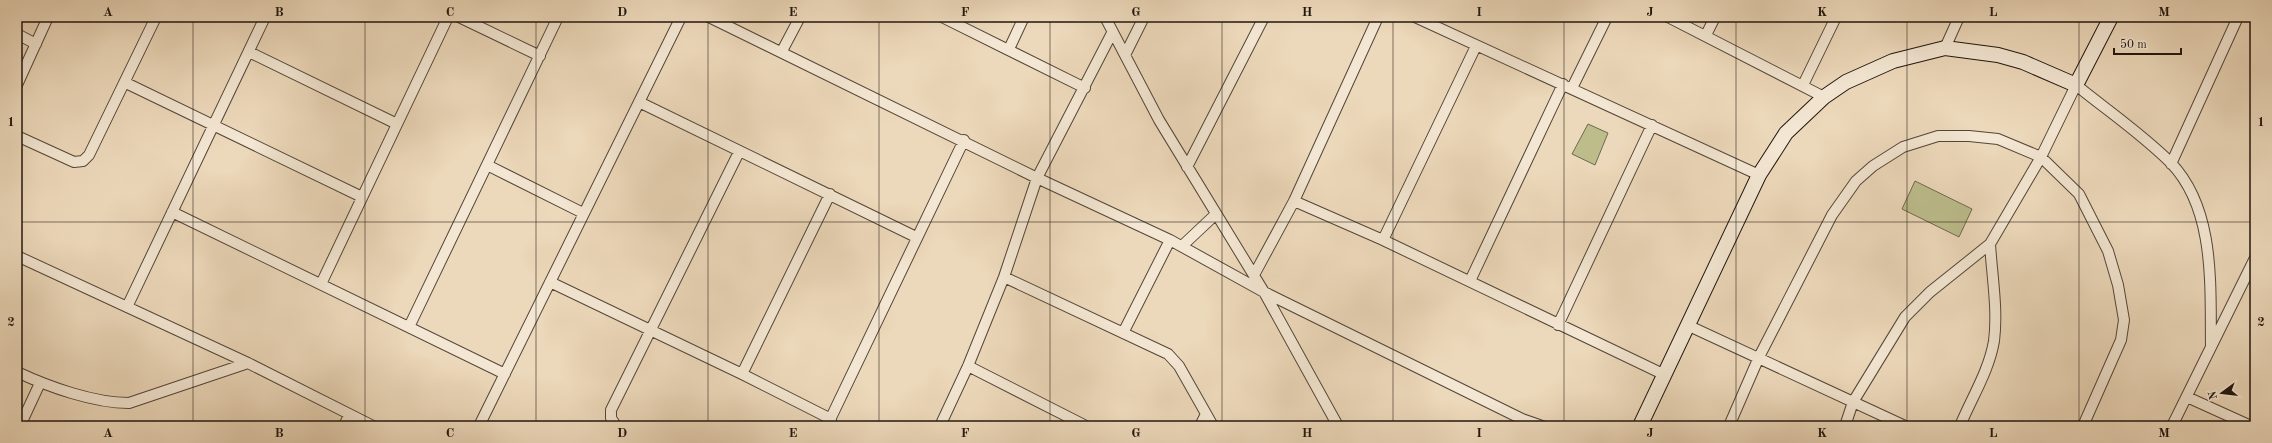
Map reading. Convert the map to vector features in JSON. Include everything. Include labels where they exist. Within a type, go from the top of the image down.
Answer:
[{"type":"street","points":[[17,85],[48,17]]},
{"type":"street","points":[[17,136],[74,162],[83,161],[89,155],[126,83],[156,17]]},
{"type":"street","points":[[127,307],[265,17]]},
{"type":"street","points":[[321,284],[448,17]]},
{"type":"street","points":[[459,17],[540,56]]},
{"type":"street","points":[[409,327],[558,17]]},
{"type":"street","points":[[478,426],[681,17]]},
{"type":"street","points":[[709,17],[964,140],[1037,178],[1170,240],[1264,292],[1520,422],[1542,426]]},
{"type":"street","points":[[782,51],[800,17]]},
{"type":"street","points":[[942,17],[1085,88]]},
{"type":"street","points":[[1009,49],[1024,17]]},
{"type":"street","points":[[1105,17],[1148,101],[1264,292],[1338,426]]},
{"type":"street","points":[[1125,55],[1144,17]]},
{"type":"street","points":[[1187,167],[1264,17]]},
{"type":"street","points":[[1254,276],[1294,201],[1378,17]]},
{"type":"street","points":[[1415,17],[1759,175]]},
{"type":"street","points":[[1470,281],[1568,86],[1606,17]]},
{"type":"street","points":[[1668,17],[1706,35],[1824,97]]},
{"type":"street","points":[[1706,35],[1715,17]]},
{"type":"street","points":[[1803,85],[1836,17]]},
{"type":"street","points":[[1945,48],[1959,17]]},
{"type":"street","points":[[1845,426],[1853,402],[1905,316],[1925,297],[1990,244],[2041,156],[2111,17]]},
{"type":"street","points":[[2171,164],[2238,17]]},
{"type":"street","points":[[940,426],[968,366],[1004,277],[1037,178],[1085,88],[1112,33]]},
{"type":"street","points":[[17,34],[36,44]]},
{"type":"street","points":[[1384,240],[1476,46]]},
{"type":"street","points":[[1640,426],[1759,175],[1786,133],[1824,97],[1846,82],[1893,60],[1945,48],[1998,55],[2023,62],[2076,85],[2171,164],[2189,189],[2199,213],[2209,266],[2211,347]]},
{"type":"street","points":[[249,52],[397,124]]},
{"type":"street","points":[[126,83],[362,197]]},
{"type":"street","points":[[639,102],[916,237]]},
{"type":"street","points":[[1558,325],[1652,125]]},
{"type":"street","points":[[1729,426],[1759,357],[1832,215],[1856,181],[1873,166],[1903,147],[1938,136],[1969,136],[1998,139],[2041,156],[2079,194],[2108,251],[2118,285],[2124,320],[2121,340],[2083,426]]},
{"type":"street","points":[[550,282],[742,374],[829,422],[916,237],[964,140]]},
{"type":"street","points":[[616,426],[611,418],[611,410],[739,152]]},
{"type":"street","points":[[487,165],[584,213]]},
{"type":"street","points":[[742,374],[830,194]]},
{"type":"street","points":[[1294,201],[1384,240],[1558,325],[1665,375]]},
{"type":"street","points":[[172,212],[505,374]]},
{"type":"street","points":[[1182,246],[1216,214]]},
{"type":"street","points":[[1123,333],[1170,240]]},
{"type":"street","points":[[1960,426],[1990,359],[1994,342],[1995,324],[1990,244]]},
{"type":"street","points":[[17,256],[248,363],[373,426]]},
{"type":"street","points":[[2172,426],[2255,258]]},
{"type":"street","points":[[1004,277],[1123,333],[1174,359],[1213,426]]},
{"type":"street","points":[[1687,325],[1759,357],[1905,426]]},
{"type":"street","points":[[17,372],[40,383],[112,403],[129,403],[248,363]]},
{"type":"street","points":[[968,366],[1086,426]]},
{"type":"street","points":[[20,426],[40,383]]},
{"type":"street","points":[[2187,397],[2251,426]]},
{"type":"street","points":[[1200,426],[1206,414]]},
{"type":"street","points":[[344,426],[349,415]]},
{"type":"green space","points":[[1588,124],[1608,133],[1595,165],[1572,154]]},
{"type":"green space","points":[[1915,181],[1972,209],[1959,237],[1902,209]]}]
